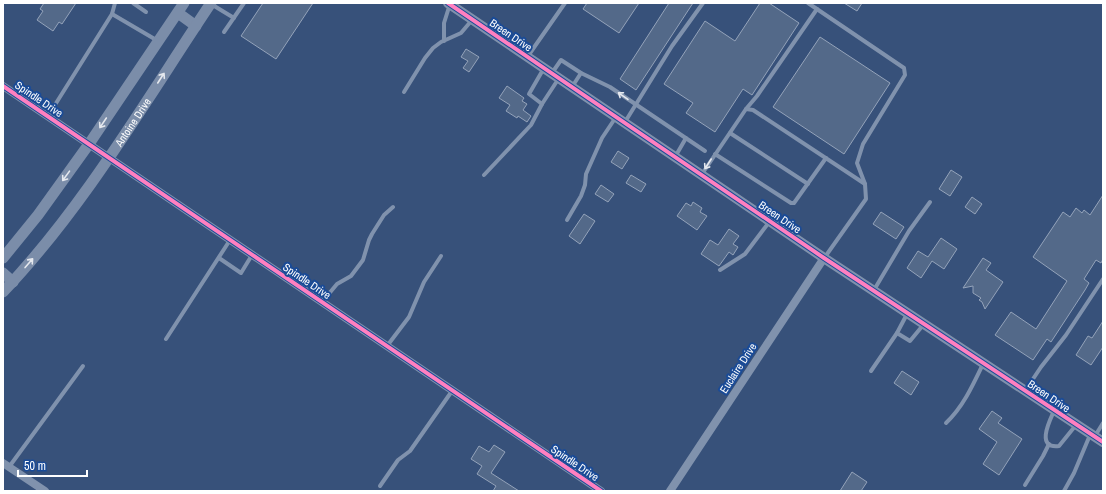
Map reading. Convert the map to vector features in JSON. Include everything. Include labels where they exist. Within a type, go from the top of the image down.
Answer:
[{"type":"main road","points":[[3,258],[38,215],[89,144],[184,3]]},
{"type":"main road","name":"Antoine Drive","points":[[3,292],[48,241],[109,158],[211,3]]},
{"type":"main road","points":[[178,13],[196,26]]},
{"type":"main road","points":[[3,273],[13,282]]},
{"type":"street","name":"Breen Drive","points":[[449,4],[824,258],[1096,438]]},
{"type":"street","name":"Spindle Drive","points":[[3,86],[600,491]]},
{"type":"street","name":"Euclaire Drive","points":[[670,491],[824,258]]},
{"type":"street","points":[[6,465],[45,491]]},
{"type":"lane","points":[[48,116],[112,14],[115,3]]},
{"type":"lane","points":[[133,3],[146,12]]},
{"type":"lane","points":[[211,3],[234,18]]},
{"type":"lane","points":[[224,32],[244,3]]},
{"type":"lane","points":[[527,57],[565,3]]},
{"type":"lane","points":[[625,122],[672,46],[702,3]]},
{"type":"lane","points":[[808,3],[904,68],[905,75],[863,144],[857,163],[865,184],[866,199],[824,258]]},
{"type":"lane","points":[[444,40],[444,23],[449,4]]},
{"type":"lane","points":[[702,175],[715,154],[746,110],[758,96],[818,9]]},
{"type":"lane","points":[[112,14],[159,41]]},
{"type":"lane","points":[[404,92],[429,52],[437,44],[461,33],[472,19]]},
{"type":"lane","points":[[542,104],[529,94],[552,73],[561,60],[582,73],[610,87],[704,151]]},
{"type":"lane","points":[[484,175],[531,124],[542,104],[552,73]]},
{"type":"lane","points":[[572,87],[582,73]]},
{"type":"lane","points":[[746,110],[754,110],[865,184]]},
{"type":"lane","points":[[567,220],[581,196],[585,185],[586,174],[602,138],[616,116]]},
{"type":"lane","points":[[730,133],[808,184]]},
{"type":"lane","points":[[675,157],[686,138]]},
{"type":"lane","points":[[715,154],[791,203],[794,203],[826,158]]},
{"type":"lane","points":[[874,291],[909,232],[930,202]]},
{"type":"lane","points":[[322,302],[337,284],[351,276],[363,260],[372,234],[384,215],[393,207]]},
{"type":"lane","points":[[720,270],[745,254],[771,221]]},
{"type":"lane","points":[[166,339],[230,240]]},
{"type":"lane","points":[[219,258],[241,273],[252,255]]},
{"type":"lane","points":[[387,347],[409,317],[424,282],[441,256]]},
{"type":"lane","points":[[1025,391],[1041,366],[1066,335],[1103,279]]},
{"type":"lane","points":[[871,371],[897,333],[908,313]]},
{"type":"lane","points":[[897,333],[910,341],[924,324]]},
{"type":"lane","points":[[946,423],[967,396],[984,364]]},
{"type":"lane","points":[[6,465],[83,366]]},
{"type":"lane","points":[[380,486],[398,460],[410,451],[452,391]]},
{"type":"lane","points":[[1054,411],[1045,433],[1049,444],[1058,446],[1076,425]]},
{"type":"lane","points":[[1064,491],[1096,438],[1103,423]]},
{"type":"lane","points":[[1025,485],[1049,444]]},
{"type":"building","points":[[44,3],[76,3],[62,24],[59,22],[53,31],[37,20],[43,11],[40,9]]},
{"type":"building","points":[[263,3],[313,3],[276,59],[241,36]]},
{"type":"building","points":[[587,3],[639,3],[619,33],[583,9]]},
{"type":"building","points":[[669,3],[693,3],[636,90],[620,79]]},
{"type":"building","points":[[760,3],[769,3],[799,23],[752,95],[743,89],[715,132],[686,113],[693,103],[664,84],[705,21],[735,41]]},
{"type":"building","points":[[844,3],[862,3],[857,11]]},
{"type":"building","points":[[820,37],[890,83],[844,154],[773,107]]},
{"type":"building","points":[[466,49],[479,57],[469,72],[463,68],[468,61],[461,57]]},
{"type":"building","points":[[507,86],[524,98],[522,101],[527,104],[523,110],[531,116],[527,122],[506,111],[510,105],[499,98]]},
{"type":"building","points":[[618,151],[629,158],[622,169],[611,162]]},
{"type":"building","points":[[951,170],[962,177],[950,196],[939,189]]},
{"type":"building","points":[[631,175],[646,184],[641,192],[626,183]]},
{"type":"building","points":[[601,185],[614,194],[608,202],[595,194]]},
{"type":"building","points":[[1103,195],[1103,259],[1101,263],[1096,260],[1084,279],[1089,283],[1085,290],[1051,342],[1047,339],[1033,360],[995,335],[1011,312],[1036,329],[1067,281],[1033,257],[1063,212],[1070,217],[1076,208],[1082,213],[1084,210],[1090,215]]},
{"type":"building","points":[[972,197],[982,204],[975,214],[965,207]]},
{"type":"building","points":[[693,202],[702,208],[700,212],[707,216],[697,230],[677,216],[686,203],[691,206]]},
{"type":"building","points":[[881,212],[904,227],[896,239],[873,224]]},
{"type":"building","points":[[584,214],[595,221],[580,244],[569,236]]},
{"type":"building","points":[[729,229],[739,236],[733,244],[738,247],[733,255],[729,252],[719,266],[701,254],[710,240],[718,245]]},
{"type":"building","points":[[941,238],[957,249],[944,269],[932,261],[921,278],[907,268],[918,251],[928,257]]},
{"type":"building","points":[[983,258],[991,263],[986,270],[1003,282],[985,309],[982,302],[979,300],[981,298],[973,293],[973,286],[963,288]]},
{"type":"building","points":[[1103,321],[1103,347],[1091,365],[1076,355],[1088,336],[1092,338]]},
{"type":"building","points":[[902,371],[919,382],[911,395],[894,383]]},
{"type":"building","points":[[992,411],[1002,418],[998,423],[1022,439],[999,475],[983,464],[997,442],[979,429]]},
{"type":"building","points":[[494,445],[505,452],[491,473],[519,491],[493,491],[496,486],[477,474],[482,466],[471,459],[479,446],[489,452]]},
{"type":"building","points":[[852,472],[867,482],[861,491],[840,491]]},
{"type":"cycle path","points":[[448,3],[824,258],[1103,442]]},
{"type":"cycle path","points":[[3,86],[601,491]]}]
